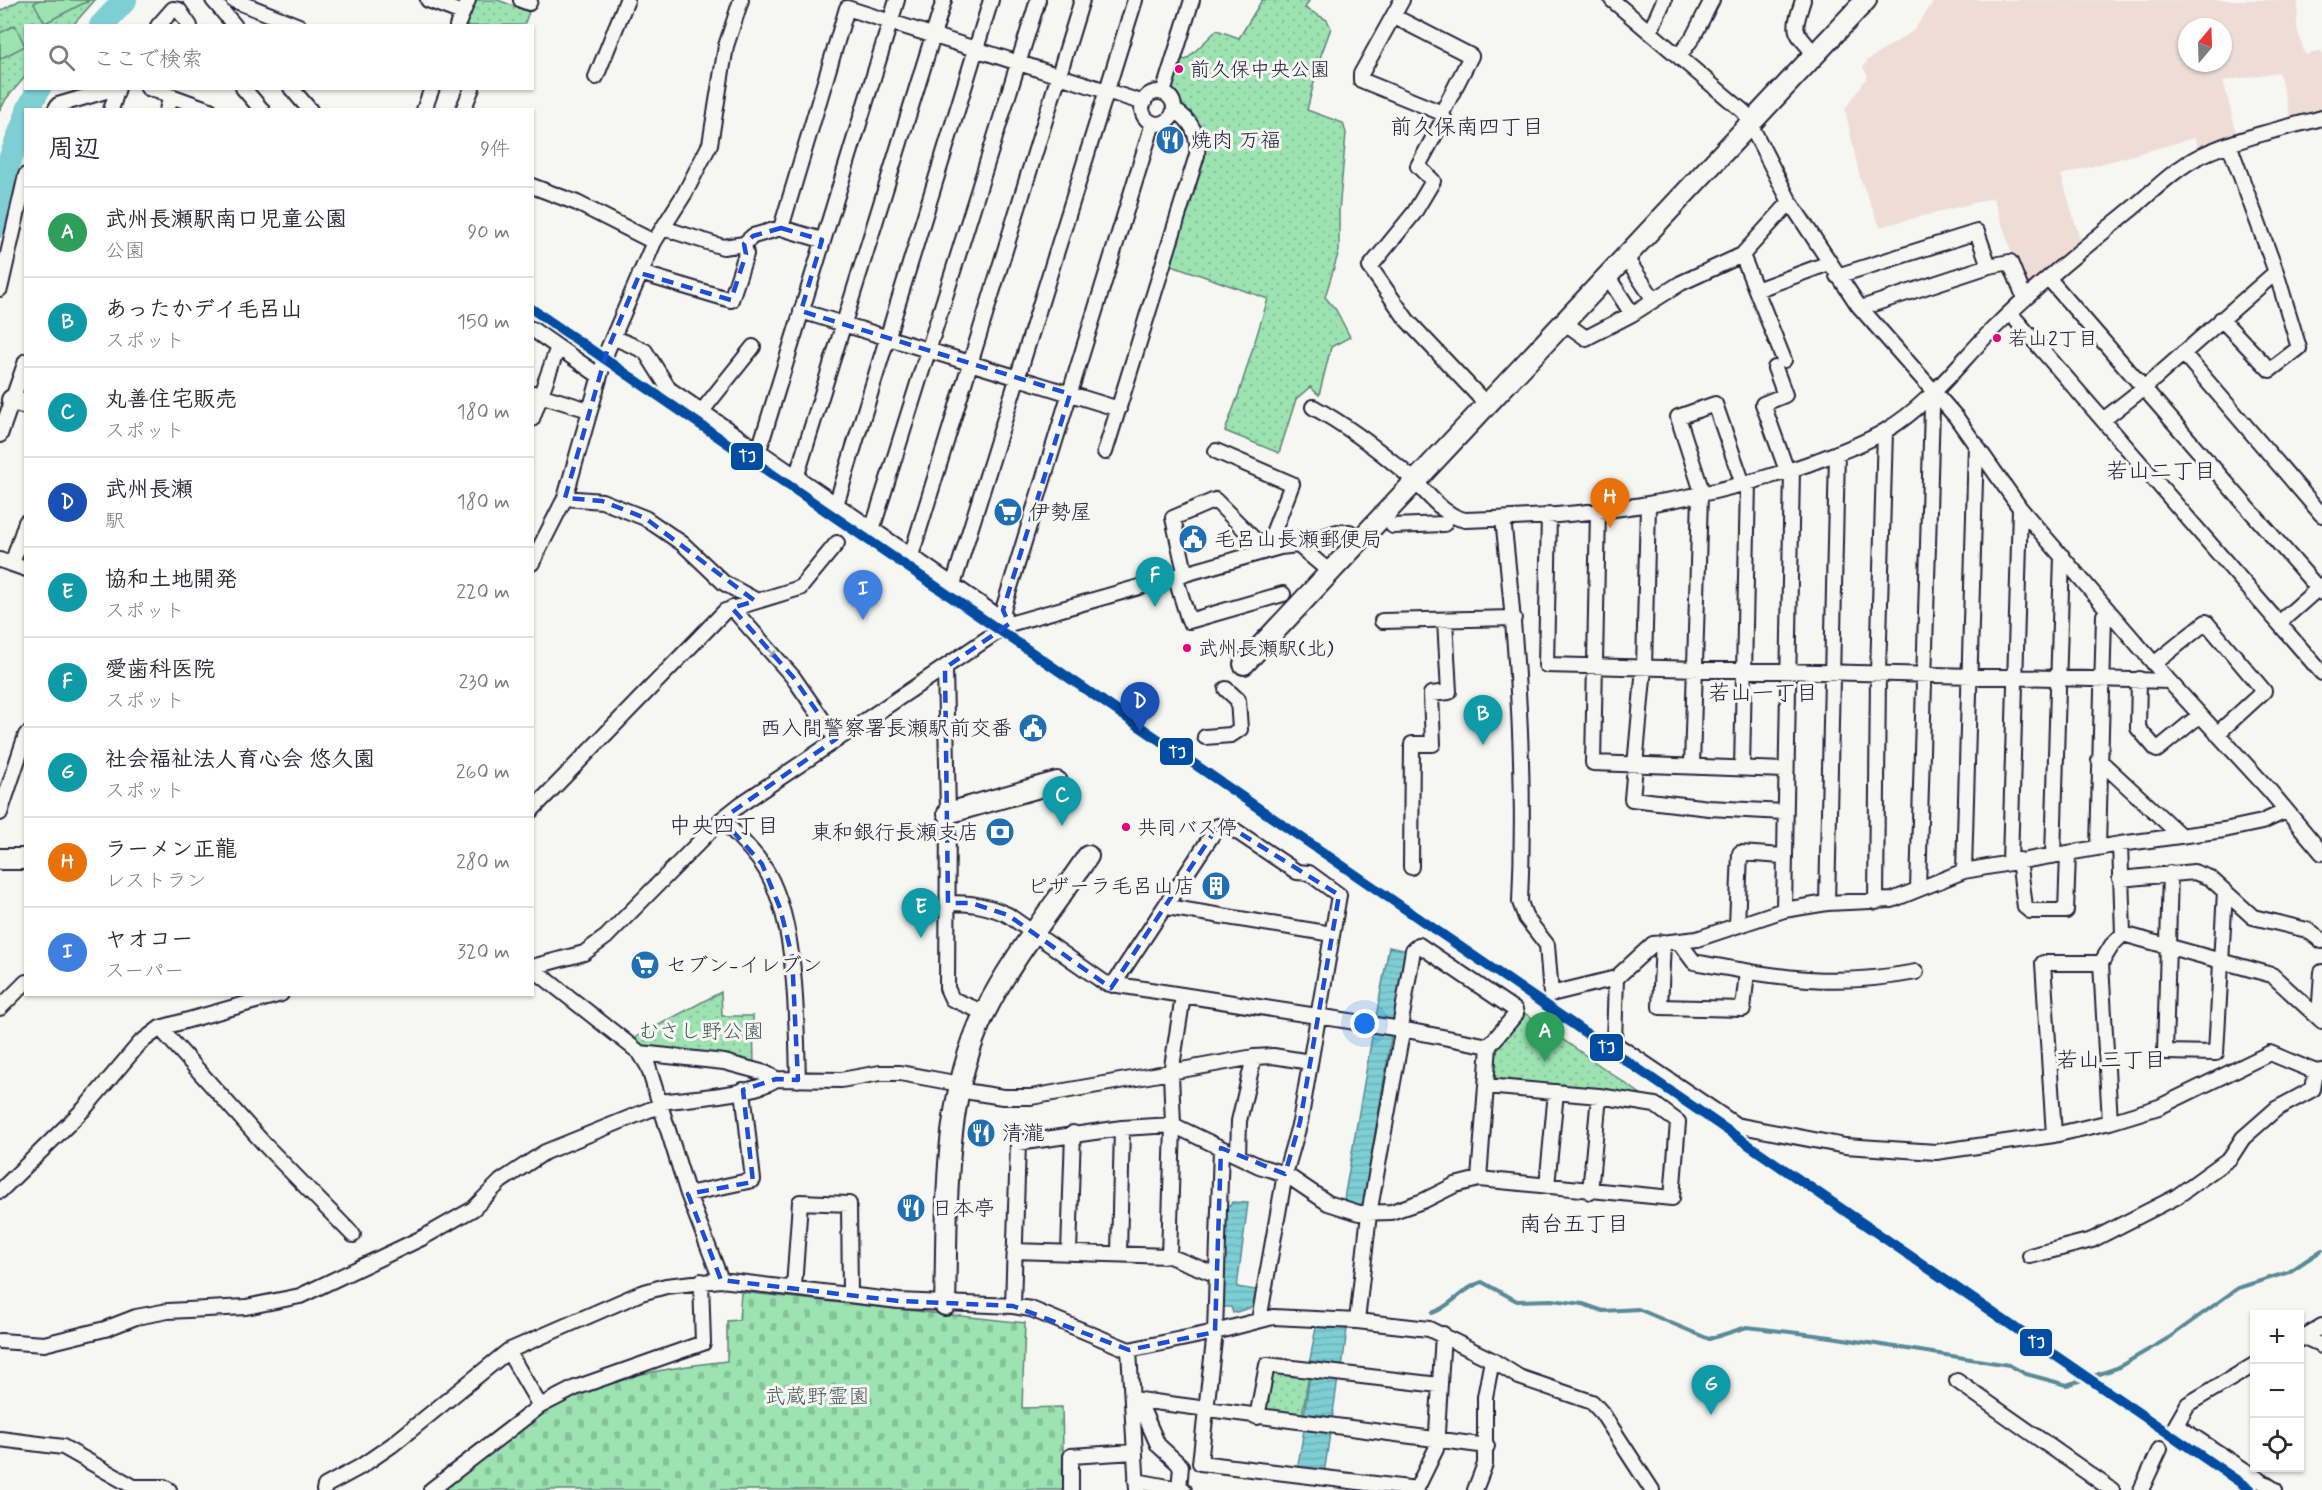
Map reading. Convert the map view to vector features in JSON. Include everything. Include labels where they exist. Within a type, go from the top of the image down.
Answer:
[{"type":"street","points":[[213,0],[233,24]]},
{"type":"street","points":[[233,0],[294,24]]},
{"type":"street","points":[[428,0],[462,13]]},
{"type":"street","points":[[521,0],[529,3],[530,0]]},
{"type":"street","points":[[596,77],[627,0]]},
{"type":"street","points":[[534,559],[565,498],[598,375],[640,273],[654,242],[704,159],[710,144],[726,46],[741,0]]},
{"type":"street","points":[[759,450],[897,0]]},
{"type":"street","points":[[795,478],[845,324],[944,0]]},
{"type":"street","points":[[836,505],[991,0]]},
{"type":"street","points":[[872,530],[1038,0]]},
{"type":"street","points":[[911,556],[1082,0]]},
{"type":"street","points":[[953,585],[1135,0]]},
{"type":"street","points":[[1163,93],[1192,0]]},
{"type":"street","points":[[1402,0],[1361,74],[1362,80],[1442,113]]},
{"type":"street","points":[[1612,0],[1626,4],[1650,32],[1740,107],[1751,123],[1790,202],[1837,276],[1861,308],[1936,392],[1976,444],[2020,508],[2154,664],[2322,853]]},
{"type":"street","points":[[1650,32],[1664,0]]},
{"type":"street","points":[[1679,56],[1693,37],[1712,0]]},
{"type":"street","points":[[1244,664],[1417,482],[1866,0]]},
{"type":"street","points":[[1799,1],[1795,26],[1797,35],[1815,54]]},
{"type":"street","points":[[781,228],[847,8],[1144,103]]},
{"type":"street","points":[[160,24],[172,9],[179,10],[189,24]]},
{"type":"street","points":[[1393,16],[1471,56],[1442,113],[1444,118],[1418,166],[1433,181],[1414,213],[1370,267],[1407,320],[1488,406]]},
{"type":"street","points":[[56,108],[58,105],[110,90]]},
{"type":"street","points":[[112,108],[116,90]]},
{"type":"street","points":[[151,90],[169,103],[198,108]]},
{"type":"street","points":[[245,90],[260,108]]},
{"type":"street","points":[[293,90],[310,108]]},
{"type":"street","points":[[425,108],[431,90]]},
{"type":"street","points":[[464,108],[471,90]]},
{"type":"street","points":[[1163,93],[1173,100],[1174,111],[1168,121],[1153,123],[1145,116],[1144,103],[1152,94],[1163,93]]},
{"type":"street","points":[[1105,453],[1197,155],[1194,130],[1188,121],[1174,111]]},
{"type":"street","points":[[1313,407],[1329,416],[1417,482],[1455,519],[1503,519],[1648,506],[1702,496],[1746,484],[1837,453],[1885,432],[1936,392],[2025,299],[2169,179],[2198,158],[2229,144],[2322,118]]},
{"type":"street","points":[[1007,621],[1003,610],[1153,123]]},
{"type":"street","points":[[2221,319],[2270,370],[2299,348],[2276,272],[2229,144]]},
{"type":"street","points":[[534,187],[577,203],[654,242]]},
{"type":"street","points":[[0,289],[21,217],[24,192]]},
{"type":"street","points":[[1565,323],[1586,338],[1632,314],[1681,283],[1742,255],[1790,202]]},
{"type":"street","points":[[663,228],[723,247],[744,244],[753,236],[781,228],[822,240]]},
{"type":"street","points":[[1837,276],[1977,232],[1989,266]]},
{"type":"street","points":[[640,273],[731,300],[747,254],[744,244]]},
{"type":"street","points":[[1742,255],[1756,290],[1779,364],[1785,395],[1763,404],[1790,470],[1784,910]]},
{"type":"street","points":[[1626,258],[1654,300]]},
{"type":"street","points":[[1861,308],[1989,266],[2010,262],[2025,299]]},
{"type":"street","points":[[1756,290],[1829,263]]},
{"type":"street","points":[[2103,420],[2145,387],[2276,272]]},
{"type":"street","points":[[1608,277],[1632,314]]},
{"type":"street","points":[[2049,279],[2321,589],[2279,623]]},
{"type":"street","points":[[801,311],[1119,409]]},
{"type":"street","points":[[2010,313],[2322,673]]},
{"type":"street","points":[[534,330],[598,375]]},
{"type":"street","points":[[615,338],[645,351],[669,389],[759,450],[795,478],[1007,621]]},
{"type":"street","points":[[558,347],[536,394],[589,410]]},
{"type":"street","points":[[702,411],[753,347]]},
{"type":"street","points":[[2183,353],[2322,515]]},
{"type":"street","points":[[0,435],[24,367]]},
{"type":"street","points":[[1918,889],[1932,407],[1936,392]]},
{"type":"street","points":[[1692,766],[1702,496],[1678,417],[1715,404],[1746,484],[1742,768]]},
{"type":"street","points":[[1876,902],[1878,673],[1885,432]]},
{"type":"street","points":[[1964,871],[1976,444]]},
{"type":"street","points":[[1216,451],[1292,484],[1266,551]]},
{"type":"street","points":[[1827,903],[1837,453]]},
{"type":"street","points":[[565,498],[602,501],[645,518],[683,544],[724,583],[756,601]]},
{"type":"street","points":[[1185,635],[1189,621],[1173,518],[1215,500],[1266,551]]},
{"type":"street","points":[[1648,506],[1644,667],[1637,764],[1632,799],[1709,808],[1784,812]]},
{"type":"street","points":[[2020,508],[2015,676],[2015,861],[2025,907],[2030,911],[2066,911],[2068,854]]},
{"type":"street","points":[[1598,510],[1593,763],[1785,770]]},
{"type":"street","points":[[1549,514],[1546,665],[2169,681]]},
{"type":"street","points":[[1503,519],[1514,618],[1523,794],[1520,902],[1526,918],[1547,945],[1551,994],[1616,978],[1653,944],[1697,939],[1784,910],[1827,903],[1892,900],[1964,871],[2253,824],[2286,811]]},
{"type":"street","points":[[1393,526],[1444,524]]},
{"type":"street","points":[[24,526],[6,562],[24,568]]},
{"type":"street","points":[[534,967],[584,953],[606,938],[722,819],[836,739],[945,668],[1007,621],[1337,532],[1350,532]]},
{"type":"street","points":[[534,808],[725,611],[800,588],[837,543]]},
{"type":"street","points":[[1298,544],[1331,573]]},
{"type":"street","points":[[2053,856],[2062,556]]},
{"type":"street","points":[[1189,621],[1283,594]]},
{"type":"street","points":[[732,608],[793,677],[836,739]]},
{"type":"street","points":[[2098,848],[2104,615],[2108,610]]},
{"type":"street","points":[[1382,621],[1514,618]]},
{"type":"street","points":[[1411,867],[1412,744],[1433,744],[1431,694],[1449,693],[1445,620]]},
{"type":"street","points":[[2154,664],[2206,622],[2264,691],[2217,734]]},
{"type":"street","points":[[945,668],[948,994],[952,999],[985,1013]]},
{"type":"street","points":[[2139,679],[2138,728],[2157,750],[2200,715]]},
{"type":"street","points":[[1205,737],[1231,735],[1240,729],[1238,700],[1226,689]]},
{"type":"street","points":[[0,813],[24,741]]},
{"type":"street","points":[[2099,760],[2180,835]]},
{"type":"street","points":[[948,813],[1057,782]]},
{"type":"street","points":[[722,819],[762,864],[780,908],[793,965],[798,1080]]},
{"type":"street","points":[[1113,985],[1167,907],[1218,826],[1227,825],[1297,872],[1309,873],[1339,895],[1300,1122],[1285,1174],[1259,1320]]},
{"type":"street","points":[[2110,1122],[2101,963],[2112,945],[2123,934],[2120,844]]},
{"type":"street","points":[[1737,925],[1740,853],[1783,856]]},
{"type":"street","points":[[945,1305],[949,1155],[959,1087],[971,1044],[985,1013],[1088,856]]},
{"type":"street","points":[[0,859],[24,859]]},
{"type":"street","points":[[2120,879],[2170,873],[2202,875],[2210,878],[2253,916],[2307,930],[2322,941]]},
{"type":"street","points":[[2170,873],[2165,1052],[2216,1053],[2225,891]]},
{"type":"street","points":[[948,903],[971,903],[992,907],[1017,921],[1105,983],[1318,1015],[1489,1046]]},
{"type":"street","points":[[1167,907],[1332,934]]},
{"type":"street","points":[[2123,934],[2272,975],[2320,1019]]},
{"type":"street","points":[[1663,942],[1660,1007],[1743,1009],[1747,972]]},
{"type":"street","points":[[1679,942],[1694,962],[1784,979],[1860,981],[1916,972]]},
{"type":"street","points":[[1357,1320],[1369,1214],[1413,950],[1416,946],[1423,945],[1515,1010],[1516,1014],[1489,1046],[1479,1179]]},
{"type":"street","points":[[2054,1136],[2043,963],[2101,963]]},
{"type":"street","points":[[534,970],[640,1053],[648,1066],[688,1194],[722,1280]]},
{"type":"street","points":[[2320,1019],[2322,972]]},
{"type":"street","points":[[1616,978],[1614,1043],[1736,1125],[1845,1146],[1936,1152],[2054,1136],[2159,1107],[2270,1053],[2319,1071],[2313,1089],[2276,1109],[2243,1138],[2230,1158],[2176,1197],[2092,1240],[2030,1256]]},
{"type":"street","points":[[0,1008],[24,984]]},
{"type":"street","points":[[226,1009],[241,996]]},
{"type":"street","points":[[0,1191],[84,1109],[140,1043],[160,1028],[274,996]]},
{"type":"street","points":[[1169,1256],[1173,1125],[1172,1073],[1183,996]]},
{"type":"street","points":[[160,1028],[267,1147],[352,1235]]},
{"type":"street","points":[[640,1053],[724,1062],[776,1079],[841,1080],[890,1073],[938,1078],[959,1087],[1015,1098],[1172,1073],[1254,1057],[1273,1056],[1310,1062]]},
{"type":"street","points":[[1238,1156],[1240,1114],[1254,1057]]},
{"type":"street","points":[[0,1341],[44,1344],[157,1312],[246,1307],[300,1296],[422,1238],[473,1209],[501,1181],[545,1152],[660,1104],[743,1090],[769,1084],[776,1079]]},
{"type":"street","points":[[1013,1306],[1018,1143],[1073,1133],[1173,1125],[1238,1156],[1285,1174],[1328,1203],[1369,1214],[1391,1212],[1423,1201],[1455,1185],[1479,1179],[1590,1192],[1672,1198],[1678,1122],[1655,1105],[1599,1096],[1486,1086]]},
{"type":"street","points":[[688,1194],[753,1180],[743,1090]]},
{"type":"street","points":[[1547,1186],[1556,1092]]},
{"type":"street","points":[[1590,1192],[1599,1096]]},
{"type":"street","points":[[1119,1253],[1122,1128]]},
{"type":"street","points":[[1069,1252],[1073,1133]]},
{"type":"street","points":[[1221,1148],[1215,1332],[1200,1463],[1361,1487],[1416,1489],[1436,1449],[1443,1335]]},
{"type":"street","points":[[794,1287],[800,1202],[849,1204],[850,1294]]},
{"type":"street","points":[[1014,1251],[1169,1256],[1217,1275]]},
{"type":"street","points":[[326,1489],[392,1445],[508,1351],[641,1293],[701,1281],[722,1280],[945,1305],[1013,1306],[1031,1309],[1129,1350],[1259,1320],[1286,1316],[1357,1320],[1429,1329],[1492,1360],[1519,1377],[1592,1402],[1602,1413],[1652,1490]]},
{"type":"street","points":[[431,1490],[540,1406],[575,1388],[703,1343],[701,1281]]},
{"type":"street","points":[[2304,1336],[2322,1326]]},
{"type":"street","points":[[2304,1339],[2322,1346]]},
{"type":"street","points":[[1129,1350],[1136,1400],[1137,1485],[1182,1489],[1181,1466],[1158,1445],[1136,1400]]},
{"type":"street","points":[[508,1351],[540,1406]]},
{"type":"street","points":[[1475,1490],[1485,1464],[1487,1446],[1485,1397],[1492,1360]]},
{"type":"street","points":[[1257,1417],[1267,1365],[1439,1385]]},
{"type":"street","points":[[2250,1367],[2188,1404],[2176,1425],[2276,1490]]},
{"type":"street","points":[[1957,1381],[2112,1490]]},
{"type":"street","points":[[1136,1400],[1487,1446]]},
{"type":"street","points":[[0,1439],[63,1447],[134,1487],[164,1487],[169,1490]]},
{"type":"street","points":[[2141,1490],[2160,1449]]},
{"type":"street","points":[[1071,1490],[1071,1456],[1135,1452]]},
{"type":"highlighted area","points":[[781,228],[822,240],[801,311],[1070,394],[1003,610],[1009,624],[945,668],[948,903],[971,903],[1008,915],[1111,988],[1218,826],[1227,825],[1339,895],[1300,1122],[1285,1174],[1221,1148],[1215,1332],[1129,1350],[1013,1306],[899,1301],[721,1280],[688,1194],[753,1182],[743,1090],[776,1079],[798,1080],[792,956],[780,908],[762,864],[722,819],[836,739],[793,677],[732,608],[755,601],[645,518],[602,501],[565,498],[607,351],[640,273],[731,300],[746,254],[744,244],[753,236]]},
{"type":"shaded area","points":[[1935,0],[2298,0],[2297,28],[2305,55],[2322,51],[2322,112],[2291,120],[2279,72],[2223,81],[2237,134],[2199,148],[2194,138],[2061,175],[2081,243],[2032,286],[2023,285],[1993,198],[1880,227],[1860,178],[1845,109],[1868,76],[1863,67],[1868,60],[1913,31]]},
{"type":"green space","points":[[20,0],[95,0],[74,24],[24,24],[24,78],[6,99],[0,111],[0,11]]},
{"type":"green space","points":[[40,0],[88,1],[45,23],[34,3]]},
{"type":"green space","points":[[474,0],[498,0],[529,12],[524,24],[465,24]]},
{"type":"green space","name":"前久保中央公園","points":[[1262,0],[1306,0],[1309,1],[1305,8],[1327,20],[1331,28],[1321,55],[1307,110],[1343,123],[1346,133],[1339,211],[1339,251],[1325,297],[1336,310],[1350,337],[1331,347],[1319,395],[1310,387],[1296,399],[1279,453],[1225,431],[1268,299],[1169,264],[1202,149],[1179,97],[1170,88],[1179,58],[1186,60],[1217,30],[1239,38]]},
{"type":"green space","points":[[15,25],[24,47],[0,59],[0,33]]},
{"type":"green space","name":"むさし野公園","points":[[721,992],[722,1016],[753,1016],[754,1066],[645,1047],[637,1041],[636,1037]]},
{"type":"green space","points":[[1524,1014],[1645,1097],[1492,1079],[1495,1045]]},
{"type":"green space","name":"武蔵野霊園","points":[[741,1292],[1025,1323],[1022,1408],[1062,1407],[1063,1451],[1067,1459],[1067,1490],[439,1490],[542,1413],[585,1391],[631,1376],[727,1361],[727,1321],[739,1320]]},
{"type":"green space","points":[[1268,1370],[1309,1374],[1302,1416],[1263,1411]]},
{"type":"water","points":[[1389,947],[1409,951],[1396,1021],[1376,1017]]},
{"type":"water","points":[[1373,1031],[1389,1033],[1391,1038],[1363,1204],[1358,1206],[1344,1199]]},
{"type":"water","points":[[1232,1202],[1248,1203],[1237,1287],[1256,1290],[1253,1307],[1233,1313],[1231,1307],[1223,1307],[1225,1206],[1230,1206]]},
{"type":"water","points":[[1316,1327],[1347,1329],[1342,1368],[1309,1365]]},
{"type":"water","points":[[1310,1375],[1338,1378],[1332,1420],[1304,1416]]},
{"type":"water","points":[[1304,1430],[1330,1433],[1324,1474],[1297,1471]]},
{"type":"waterway","points":[[103,24],[125,0]]},
{"type":"waterway","points":[[29,108],[38,90]]},
{"type":"waterway","points":[[0,226],[8,165],[24,122]]},
{"type":"waterway","points":[[1432,1313],[1482,1282],[1517,1301],[1552,1300],[1583,1304],[1603,1311],[1638,1309],[1709,1339],[1747,1327],[1831,1337],[2009,1365],[2026,1374],[2067,1385],[2117,1368],[2170,1337],[2238,1288],[2289,1272],[2322,1250]]},
{"type":"transit line","name":"TJ","points":[[534,310],[2251,1490]]},
{"type":"place","name":"前久保中央公園","points":[[1179,69]]},
{"type":"place","name":"焼肉 万福","points":[[1170,140]]},
{"type":"place","name":"若山2丁目","points":[[1997,338]]},
{"type":"place","name":"伊勢屋","points":[[1008,512]]},
{"type":"place","name":"ラーメン正龍","points":[[1610,528]]},
{"type":"place","name":"毛呂山長瀬郵便局","points":[[1193,539]]},
{"type":"place","name":"愛歯科医院","points":[[1155,607]]},
{"type":"place","name":"ヤオコー","points":[[863,620]]},
{"type":"place","name":"武州長瀬駅(北)","points":[[1187,648]]},
{"type":"place","name":"西入間警察署長瀬駅前交番","points":[[1033,728]]},
{"type":"place","name":"武州長瀬","points":[[1140,732]]},
{"type":"place","name":"あったかデイ毛呂山","points":[[1483,745]]},
{"type":"place","name":"丸善住宅販売","points":[[1062,826]]},
{"type":"place","name":"共同バス停","points":[[1126,827]]},
{"type":"place","name":"東和銀行長瀬支店","points":[[1000,832]]},
{"type":"place","name":"ピザーラ毛呂山店","points":[[1216,886]]},
{"type":"place","name":"協和土地開発","points":[[921,938]]},
{"type":"place","name":"セブン-イレブン","points":[[645,965]]},
{"type":"place","name":"武州長瀬駅南口児童公園","points":[[1545,1062]]},
{"type":"place","name":"清瀧","points":[[981,1133]]},
{"type":"place","name":"日本亭","points":[[911,1208]]},
{"type":"place","name":"社会福祉法人育心会 悠久園","points":[[1711,1415]]},
{"type":"district","name":"前久保南四丁目","points":[[1467,126]]},
{"type":"district","name":"若山二丁目","points":[[2161,470]]},
{"type":"district","name":"若山一丁目","points":[[1763,692]]},
{"type":"district","name":"中央四丁目","points":[[724,825]]},
{"type":"district","name":"若山三丁目","points":[[2111,1059]]},
{"type":"district","name":"南台五丁目","points":[[1574,1223]]}]
